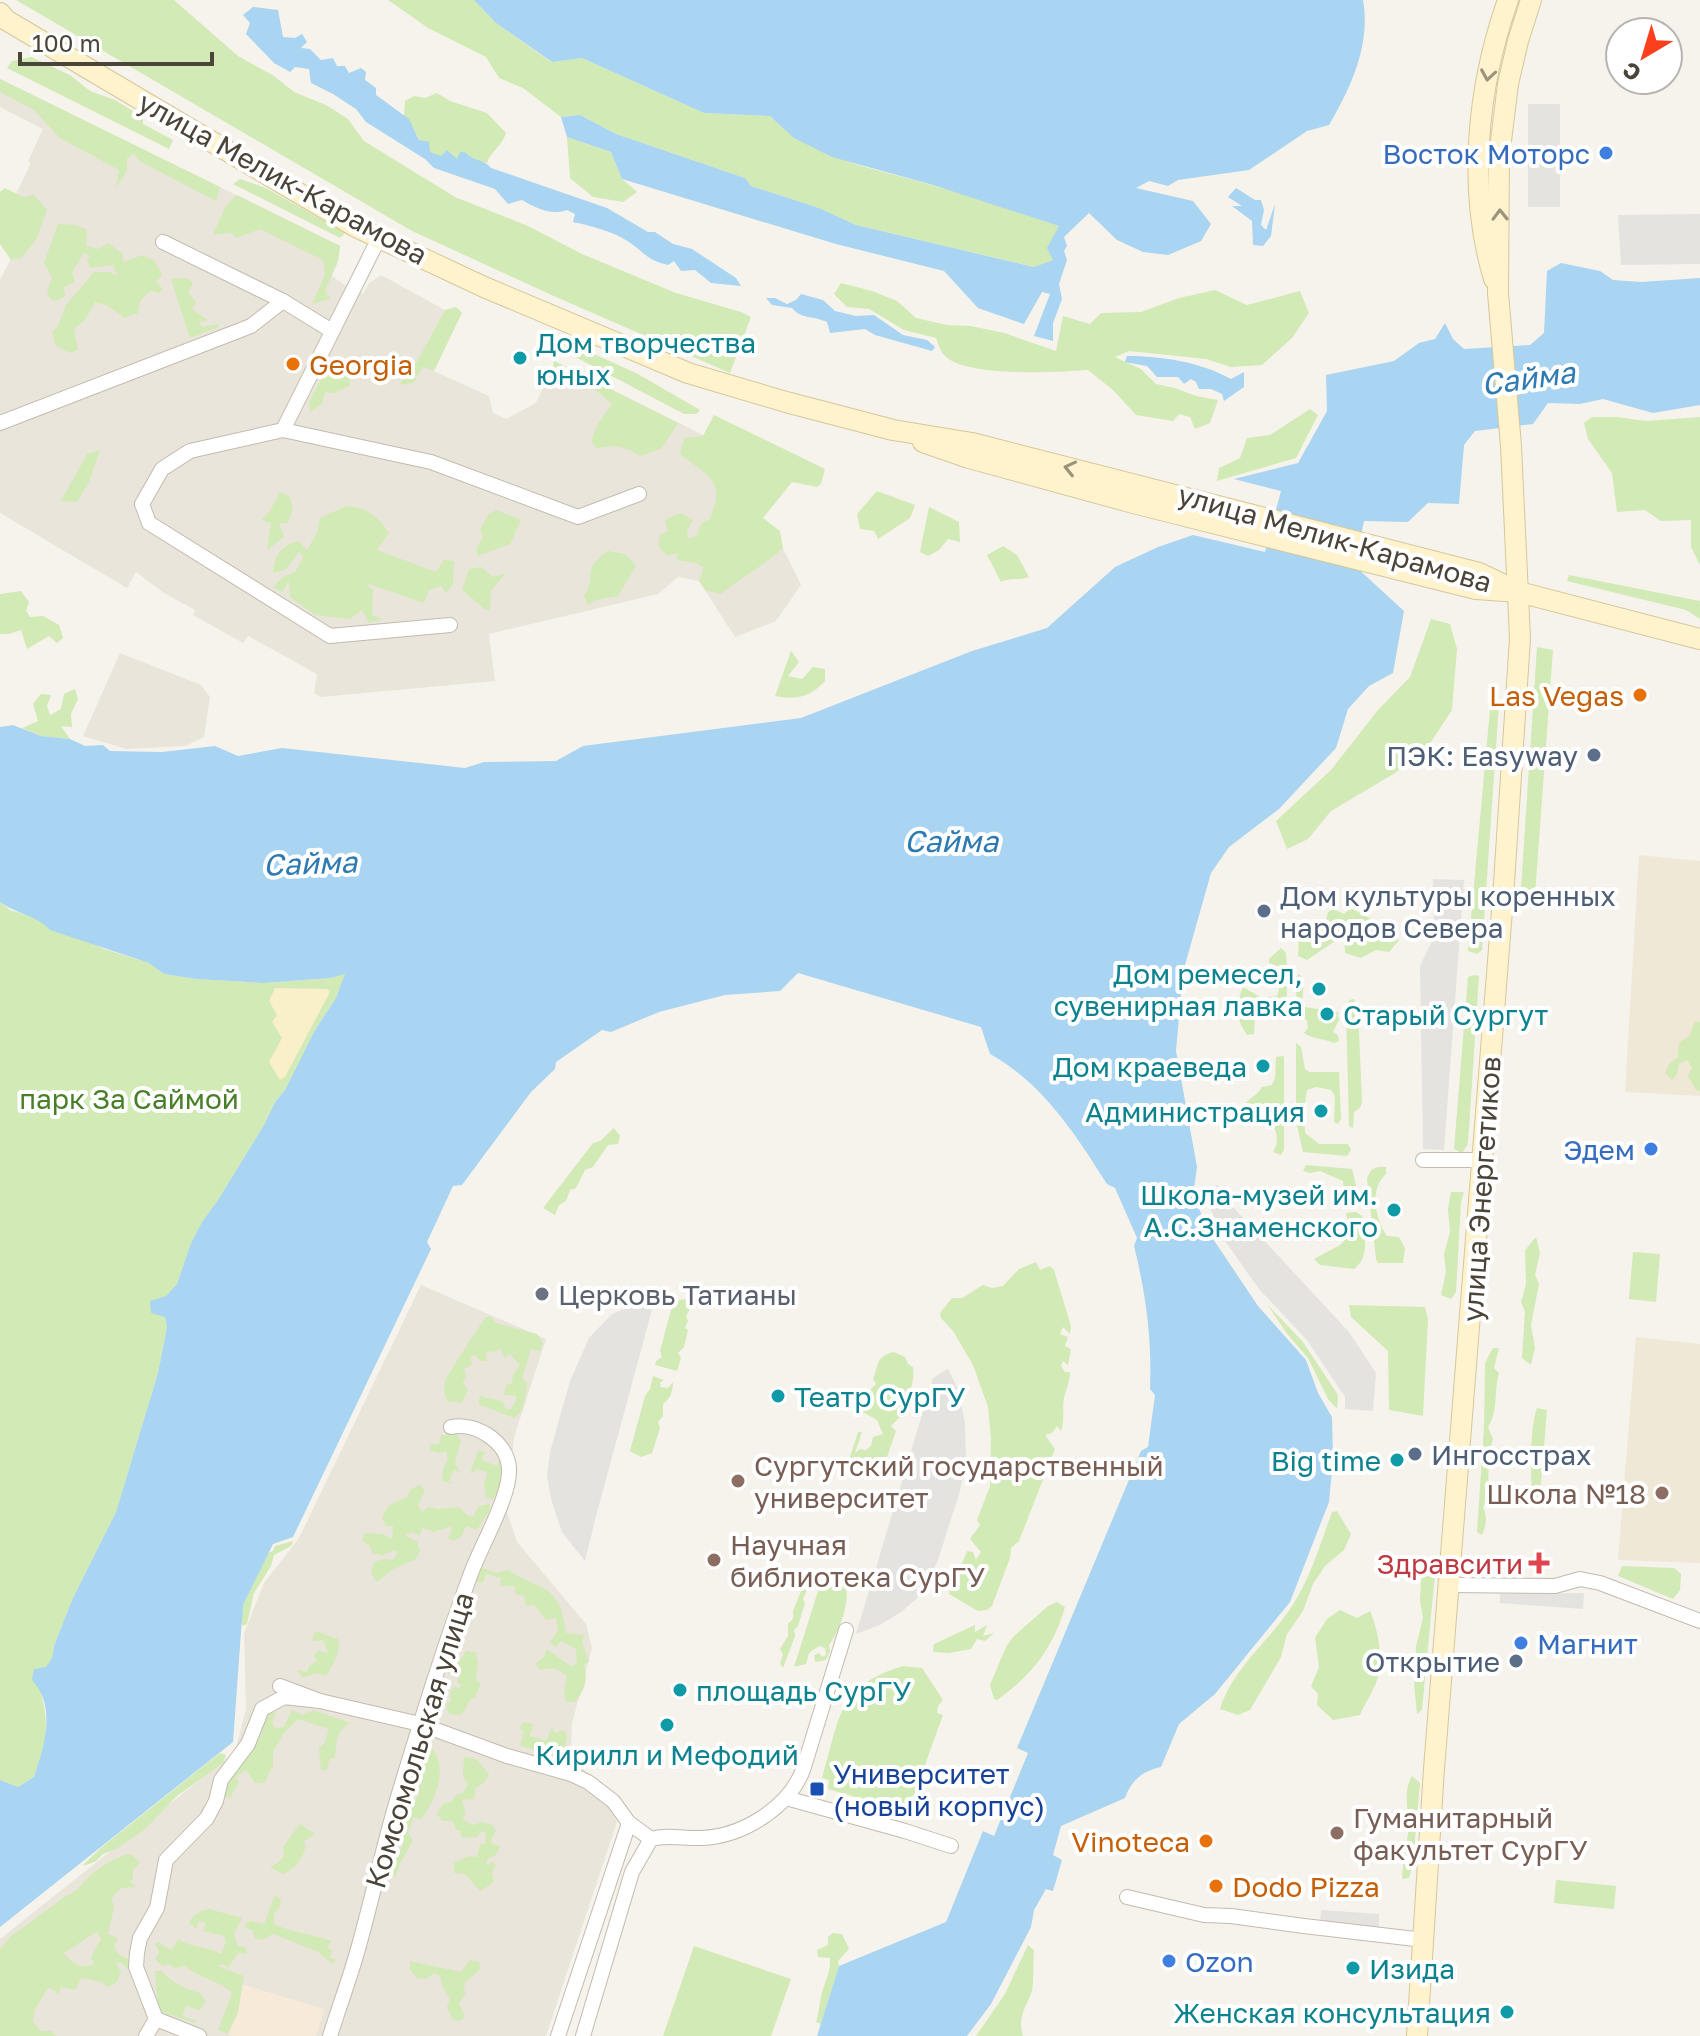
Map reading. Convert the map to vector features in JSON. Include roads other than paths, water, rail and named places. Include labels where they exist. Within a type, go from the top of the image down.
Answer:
[{"type":"main road","name":"улица Энергетиков","points":[[1498,300],[1478,210],[1479,149],[1488,77],[1497,32],[1508,0]]},
{"type":"main road","name":"улица Энергетиков","points":[[1417,2036],[1434,1769],[1520,638],[1511,446],[1498,300],[1499,157],[1508,84],[1531,0]]},
{"type":"main road","name":"улица Мелик-Карамова","points":[[2,20],[379,238],[668,366],[893,430],[969,458],[1142,495],[1700,639]]},
{"type":"street","points":[[283,430],[379,238]]},
{"type":"street","points":[[163,242],[283,301],[332,331]]},
{"type":"street","points":[[0,423],[251,326],[283,301]]},
{"type":"street","points":[[450,625],[330,636],[149,523],[142,504],[162,469],[190,451],[283,430],[431,462],[578,517],[639,494]]},
{"type":"street","points":[[1423,1160],[1482,1160]]},
{"type":"street","name":"Комсомольская улица","points":[[330,2036],[358,1950],[399,1791],[420,1724],[470,1574],[506,1490],[509,1470],[507,1457],[500,1448],[488,1435],[465,1424],[451,1427]]},
{"type":"street","points":[[1450,1585],[1555,1586],[1580,1579],[1600,1583],[1700,1621]]},
{"type":"street","points":[[199,2036],[156,2019],[136,1967],[140,1938],[157,1908],[166,1860],[207,1818],[216,1801],[221,1780],[248,1744],[262,1709],[269,1703],[284,1697],[320,1701],[420,1724],[588,1782],[621,1809],[629,1823],[651,1839],[720,1836],[756,1820],[786,1798],[796,1786],[846,1630]]},
{"type":"street","points":[[280,1686],[320,1701]]},
{"type":"street","points":[[786,1798],[951,1846]]},
{"type":"street","points":[[558,2036],[629,1823]]},
{"type":"street","points":[[583,2036],[632,1872],[651,1839]]},
{"type":"street","points":[[1127,1897],[1204,1915],[1272,1920],[1424,1940]]},
{"type":"street","points":[[146,2036],[156,2019]]},
{"type":"water","points":[[474,0],[1363,0],[1365,16],[1357,65],[1329,125],[1307,131],[1249,170],[1178,180],[1168,186],[1149,181],[1136,188],[1193,201],[1211,224],[1201,241],[1168,255],[1143,252],[1117,240],[1089,213],[1064,237],[1067,260],[1059,284],[1062,299],[1053,323],[1053,341],[1034,336],[1050,294],[1042,292],[1024,324],[978,308],[944,271],[836,244],[622,179],[611,152],[567,137],[561,117],[580,115],[616,134],[745,178],[751,186],[819,208],[856,225],[1034,267],[1053,260],[1047,248],[1059,226],[933,185],[832,157],[794,138],[770,116],[704,113],[582,58],[552,62],[496,23]]},
{"type":"water","points":[[253,7],[278,10],[283,37],[295,38],[302,34],[307,42],[301,48],[310,49],[321,60],[333,58],[337,66],[345,66],[349,73],[361,68],[366,72],[365,80],[376,88],[376,95],[409,119],[419,140],[429,142],[430,152],[441,156],[447,150],[457,159],[460,152],[465,152],[491,168],[607,208],[648,232],[655,232],[673,244],[692,249],[736,278],[741,286],[711,283],[695,270],[681,271],[674,261],[668,265],[655,261],[616,235],[573,222],[575,214],[567,210],[549,212],[522,200],[508,204],[495,189],[434,168],[425,159],[366,122],[356,109],[311,83],[309,69],[295,67],[290,72],[274,63],[246,34],[250,23],[243,15]]},
{"type":"water","points":[[1236,188],[1255,200],[1261,200],[1264,210],[1261,225],[1266,230],[1275,204],[1271,236],[1263,246],[1253,245],[1252,221],[1232,206],[1242,206],[1228,197]]},
{"type":"water","name":"Сайма","points":[[1561,263],[1600,271],[1613,280],[1641,282],[1700,278],[1700,405],[1653,413],[1603,399],[1580,404],[1548,403],[1533,424],[1475,431],[1464,445],[1459,504],[1428,503],[1408,522],[1364,521],[1355,566],[1404,611],[1393,673],[1369,686],[1348,709],[1336,748],[1279,809],[1229,847],[1211,873],[1183,972],[1176,1051],[1197,1167],[1193,1195],[1211,1236],[1258,1306],[1306,1360],[1318,1393],[1332,1417],[1333,1459],[1329,1502],[1290,1602],[1215,1694],[1179,1724],[1161,1767],[1138,1777],[1125,1798],[1061,1826],[1053,1855],[1062,1860],[1053,1891],[1046,1889],[1034,1910],[1031,1927],[991,2004],[967,2036],[817,2036],[839,1966],[946,1922],[983,1831],[994,1836],[1028,1753],[1017,1748],[1141,1451],[1148,1447],[1155,1395],[1150,1389],[1147,1317],[1134,1246],[1137,1238],[1115,1188],[1107,1184],[1070,1129],[1042,1095],[990,1054],[981,1027],[798,973],[780,991],[725,995],[659,1012],[611,1032],[602,1030],[556,1062],[555,1069],[531,1092],[462,1185],[453,1186],[427,1242],[431,1249],[293,1537],[273,1544],[243,1605],[233,1742],[0,1927],[0,1780],[18,1787],[34,1777],[38,1765],[46,1714],[40,1691],[32,1680],[34,1669],[46,1667],[52,1658],[72,1600],[116,1512],[158,1373],[167,1327],[165,1317],[151,1313],[150,1301],[166,1296],[177,1284],[202,1222],[285,1090],[315,1030],[336,998],[345,974],[331,978],[263,983],[164,974],[149,963],[50,930],[39,921],[0,902],[0,727],[13,725],[41,736],[70,739],[85,746],[103,745],[110,751],[162,752],[215,746],[238,756],[282,748],[465,768],[484,762],[556,761],[583,746],[801,718],[972,651],[1047,628],[1115,567],[1158,547],[1193,535],[1265,552],[1281,491],[1234,479],[1298,463],[1327,411],[1326,375],[1394,361],[1419,343],[1435,339],[1445,323],[1453,339],[1464,349],[1530,345],[1544,333],[1547,271]]},
{"type":"water","points":[[801,294],[823,300],[835,311],[856,316],[874,315],[903,335],[927,340],[935,347],[932,351],[875,335],[865,329],[830,333],[827,322],[799,314],[792,308],[772,305],[766,298],[775,298],[787,304]]},
{"type":"water","points":[[1127,356],[1180,361],[1231,379],[1244,372],[1244,387],[1224,401],[1222,394],[1211,389],[1199,389],[1191,379],[1184,384],[1178,377],[1157,377],[1147,366],[1125,362]]},
{"type":"place","name":"Восток Моторс","points":[[1606,153]]},
{"type":"place","name":"Дом творчества юных","points":[[520,358]]},
{"type":"place","name":"Georgia","points":[[293,364]]},
{"type":"place","name":"Las Vegas","points":[[1640,695]]},
{"type":"place","name":"ПЭК: Easyway","points":[[1594,755]]},
{"type":"place","name":"Дом культуры коренных народов Севера","points":[[1264,911]]},
{"type":"place","name":"Дом ремесел, сувенирная лавка","points":[[1319,989]]},
{"type":"place","name":"Старый Сургут","points":[[1327,1014]]},
{"type":"place","name":"Дом краеведа","points":[[1263,1066]]},
{"type":"place","name":"Администрация","points":[[1321,1111]]},
{"type":"place","name":"Эдем","points":[[1651,1149]]},
{"type":"place","name":"Школа-музей им. А.С.Знаменского","points":[[1394,1210]]},
{"type":"place","name":"Церковь Татианы","points":[[542,1294]]},
{"type":"place","name":"Театр СурГУ","points":[[778,1396]]},
{"type":"place","name":"Ингосстрах","points":[[1415,1454]]},
{"type":"place","name":"Big time","points":[[1397,1460]]},
{"type":"place","name":"Сургутский государственный университет","points":[[738,1481]]},
{"type":"place","name":"Школа №18","points":[[1662,1493]]},
{"type":"place","name":"Научная библиотека СурГУ","points":[[714,1560]]},
{"type":"place","name":"Здравсити","points":[[1539,1563]]},
{"type":"place","name":"Магнит","points":[[1521,1643]]},
{"type":"place","name":"Открытие","points":[[1516,1661]]},
{"type":"place","name":"площадь СурГУ","points":[[680,1690]]},
{"type":"place","name":"Кирилл и Мефодий","points":[[667,1725]]},
{"type":"place","name":"Университет (новый корпус)","points":[[817,1789]]},
{"type":"place","name":"Гуманитарный факультет СурГУ","points":[[1337,1833]]},
{"type":"place","name":"Vinoteca","points":[[1206,1841]]},
{"type":"place","name":"Dodo Pizza","points":[[1216,1886]]},
{"type":"place","name":"Ozon","points":[[1169,1961]]},
{"type":"place","name":"Изида","points":[[1353,1968]]},
{"type":"place","name":"Женская консультация","points":[[1507,2012]]},
{"type":"park label","name":"парк За Саймой","points":[[129,1098]]}]
